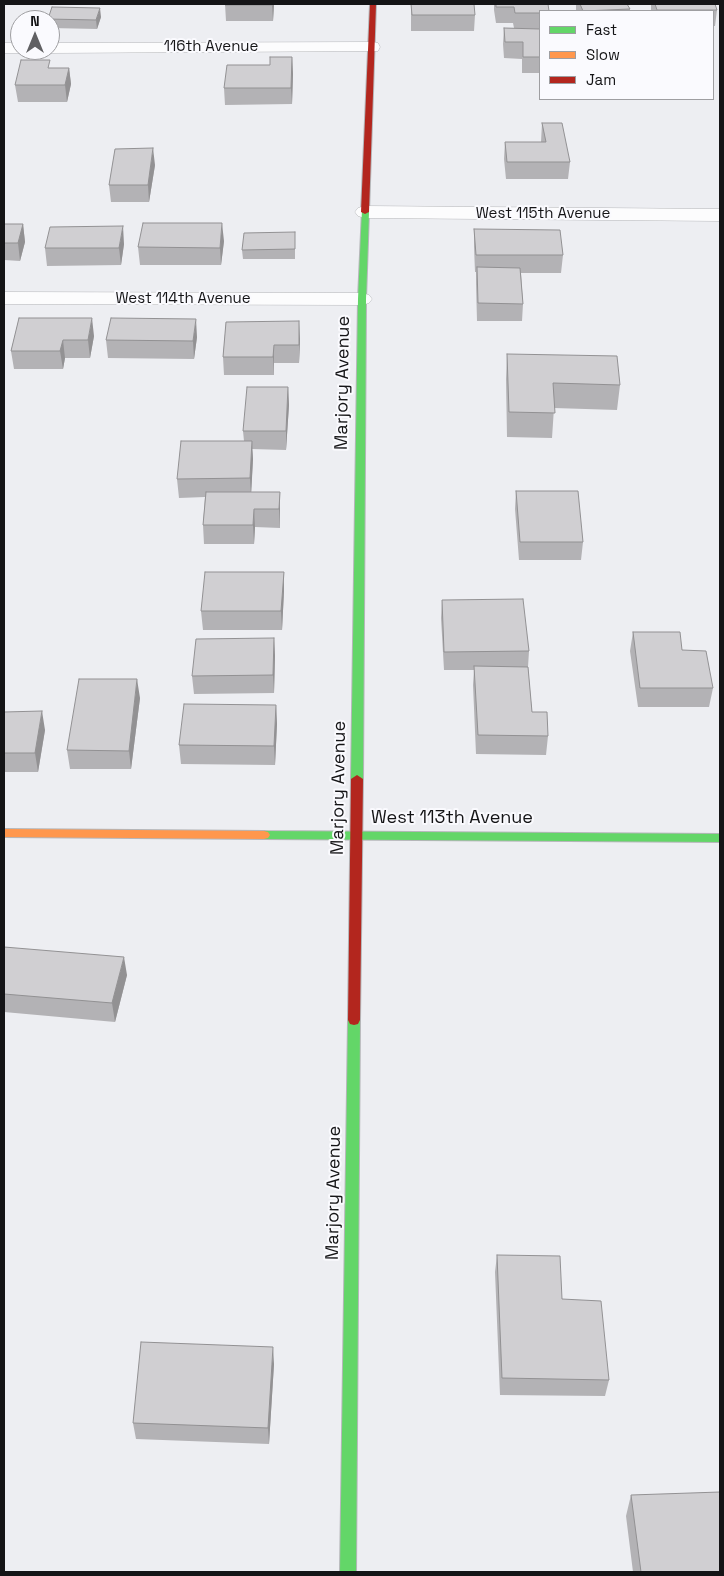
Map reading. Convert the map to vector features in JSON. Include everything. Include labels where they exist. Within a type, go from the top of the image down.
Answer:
[{"type":"street","name":"Marjory Avenue","points":[[348,1572],[362,299],[373,4]]},
{"type":"street","name":"116th Avenue","points":[[60,48],[372,47]]},
{"type":"street","name":"West 115th Avenue","points":[[365,212],[720,215]]},
{"type":"street","name":"West 114th Avenue","points":[[4,298],[362,299]]},
{"type":"street","name":"West 113th Avenue","points":[[4,833],[720,838]]},
{"type":"building","points":[[272,4],[272,5],[225,5]]},
{"type":"building","points":[[411,4],[474,4],[475,15],[412,15]]},
{"type":"building","points":[[496,4],[548,4],[549,10],[539,10],[539,13],[515,13],[514,7],[496,7]]},
{"type":"building","points":[[580,4],[627,4],[630,9],[606,10],[583,10]]},
{"type":"building","points":[[655,4],[715,4],[717,10],[657,10]]},
{"type":"building","points":[[52,7],[100,8],[96,20],[60,19],[60,10],[51,10]]},
{"type":"building","points":[[504,28],[539,29],[539,57],[523,57],[523,42],[505,42]]},
{"type":"building","points":[[270,57],[292,57],[291,88],[224,88],[227,65],[270,65]]},
{"type":"building","points":[[21,60],[50,60],[48,68],[69,68],[65,85],[15,85]]},
{"type":"building","points":[[542,123],[562,123],[570,162],[507,162],[505,142],[546,142]]},
{"type":"building","points":[[153,148],[148,185],[109,185],[115,149]]},
{"type":"building","points":[[143,223],[222,223],[220,248],[138,247]]},
{"type":"building","points":[[4,224],[23,224],[18,243],[4,243]]},
{"type":"building","points":[[123,226],[119,248],[45,248],[50,227]]},
{"type":"building","points":[[474,229],[560,230],[563,255],[476,255]]},
{"type":"building","points":[[295,232],[295,249],[242,250],[244,233]]},
{"type":"building","points":[[477,267],[520,268],[523,304],[478,303]]},
{"type":"building","points":[[19,318],[92,318],[88,340],[63,340],[60,351],[11,351]]},
{"type":"building","points":[[111,318],[196,319],[193,341],[106,340]]},
{"type":"building","points":[[299,321],[299,345],[274,345],[273,357],[223,357],[226,322]]},
{"type":"building","points":[[507,354],[617,356],[620,385],[553,383],[555,413],[509,412]]},
{"type":"building","points":[[247,387],[288,387],[286,431],[243,431]]},
{"type":"building","points":[[181,441],[252,441],[250,478],[177,479]]},
{"type":"building","points":[[516,491],[578,491],[583,542],[520,542]]},
{"type":"building","points":[[206,492],[280,492],[279,509],[254,509],[253,525],[203,525]]},
{"type":"building","points":[[205,572],[284,572],[281,611],[201,611]]},
{"type":"building","points":[[523,599],[529,651],[444,652],[442,600]]},
{"type":"building","points":[[633,632],[680,632],[682,650],[706,651],[713,688],[640,688]]},
{"type":"building","points":[[274,638],[273,675],[192,676],[196,639]]},
{"type":"building","points":[[474,666],[528,667],[532,712],[547,712],[548,736],[478,735]]},
{"type":"building","points":[[79,679],[137,679],[129,751],[67,750]]},
{"type":"building","points":[[184,704],[276,705],[274,746],[179,745]]},
{"type":"building","points":[[42,711],[35,753],[4,753],[4,712]]},
{"type":"building","points":[[4,947],[124,957],[112,1003],[4,994]]},
{"type":"building","points":[[497,1255],[560,1256],[562,1299],[601,1301],[609,1380],[502,1378]]},
{"type":"building","points":[[141,1342],[273,1347],[268,1428],[133,1423]]},
{"type":"building","points":[[720,1492],[720,1572],[641,1572],[631,1495]]},
{"type":"traffic: fast","points":[[357,779],[362,299],[365,212]]},
{"type":"traffic: fast","points":[[264,835],[720,838]]},
{"type":"traffic: fast","points":[[348,1572],[354,1020]]},
{"type":"traffic: slow","points":[[4,833],[264,835]]},
{"type":"traffic: jam","points":[[365,212],[373,4]]},
{"type":"traffic: jam","points":[[354,1020],[357,779]]}]
